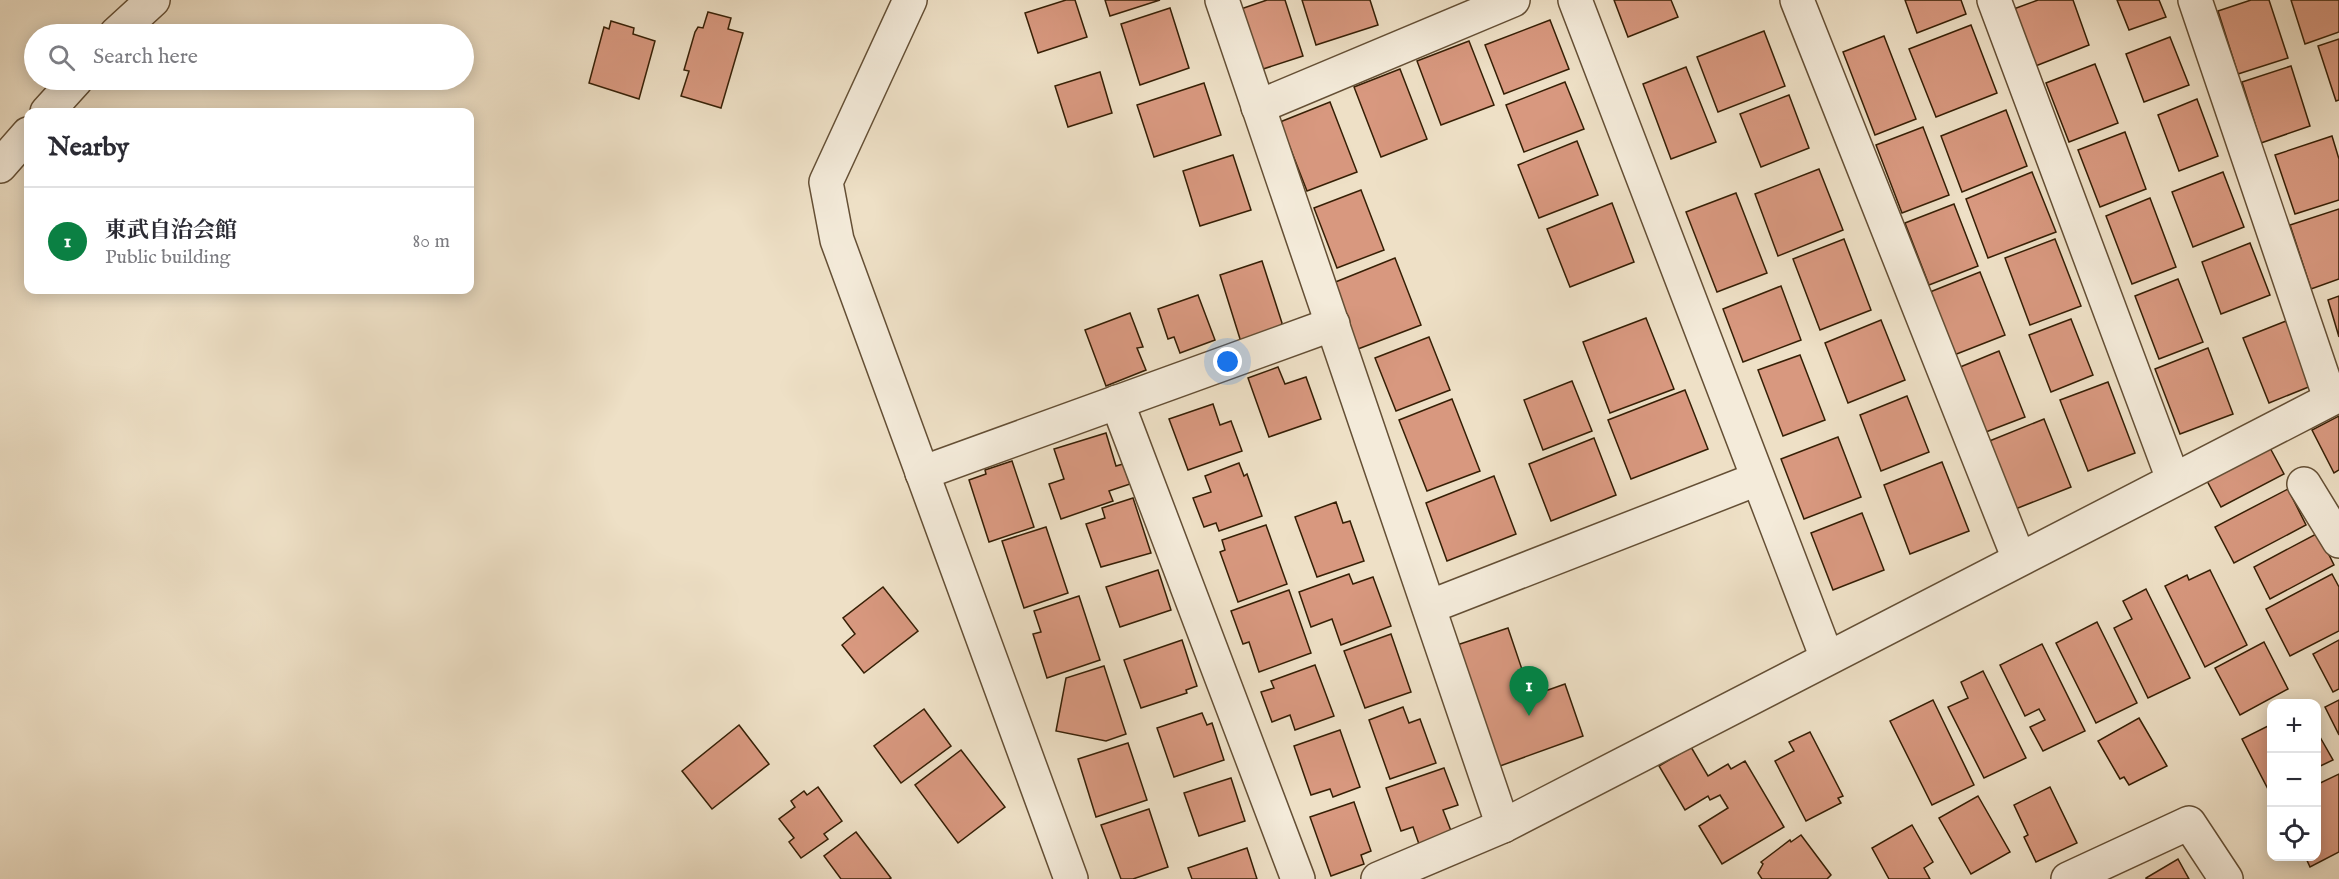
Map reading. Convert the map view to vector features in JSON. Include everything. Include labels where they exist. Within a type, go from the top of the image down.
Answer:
[{"type":"street","points":[[127,24],[153,0]]},
{"type":"street","points":[[910,0],[826,182],[837,240],[1071,879]]},
{"type":"street","points":[[1222,0],[1503,826]]},
{"type":"street","points":[[1258,107],[1514,0]]},
{"type":"street","points":[[1575,0],[1827,658]]},
{"type":"street","points":[[1797,0],[2019,559]]},
{"type":"street","points":[[1994,0],[2174,479]]},
{"type":"street","points":[[1377,879],[1503,826],[2335,396],[2195,0]]},
{"type":"street","points":[[51,108],[67,90]]},
{"type":"street","points":[[922,473],[1333,324]]},
{"type":"street","points":[[1117,402],[1298,879]]},
{"type":"street","points":[[1429,607],[1757,479]]},
{"type":"street","points":[[2304,484],[2339,541]]},
{"type":"street","points":[[2068,879],[2189,823],[2226,879]]},
{"type":"building","points":[[1066,0],[1075,0],[1087,37],[1038,53],[1025,13]]},
{"type":"building","points":[[1105,0],[1160,0],[1110,16]]},
{"type":"building","points":[[1267,0],[1285,0],[1303,56],[1254,72],[1235,11]]},
{"type":"building","points":[[1302,0],[1370,0],[1378,25],[1316,45]]},
{"type":"building","points":[[1614,0],[1671,0],[1678,17],[1628,37]]},
{"type":"building","points":[[1905,0],[1961,0],[1966,14],[1917,33]]},
{"type":"building","points":[[2038,0],[2073,0],[2089,45],[2033,67],[2011,10]]},
{"type":"building","points":[[2117,0],[2159,0],[2166,17],[2129,30]]},
{"type":"building","points":[[2251,0],[2269,0],[2288,58],[2238,74],[2218,11]]},
{"type":"building","points":[[2291,0],[2339,0],[2339,32],[2305,44]]},
{"type":"building","points":[[1170,8],[1189,68],[1140,85],[1121,24]]},
{"type":"building","points":[[708,12],[731,18],[728,29],[743,33],[721,108],[681,96],[689,71],[684,70],[695,32],[698,27],[703,28]]},
{"type":"building","points":[[1550,20],[1569,69],[1504,94],[1485,45]]},
{"type":"building","points":[[611,21],[634,28],[633,34],[655,41],[639,99],[589,83],[604,27],[609,29]]},
{"type":"building","points":[[1971,25],[1997,93],[1936,117],[1909,49]]},
{"type":"building","points":[[1764,31],[1785,86],[1718,112],[1697,57]]},
{"type":"building","points":[[1884,36],[1916,119],[1875,135],[1843,52]]},
{"type":"building","points":[[2170,37],[2189,85],[2144,102],[2126,54]]},
{"type":"building","points":[[2339,39],[2339,100],[2336,101],[2318,46]]},
{"type":"building","points":[[1469,41],[1494,105],[1441,125],[1417,61]]},
{"type":"building","points":[[2095,64],[2118,123],[2069,142],[2046,83]]},
{"type":"building","points":[[2291,66],[2310,126],[2261,143],[2242,82]]},
{"type":"building","points":[[1686,67],[1716,142],[1671,159],[1643,84]]},
{"type":"building","points":[[1400,69],[1427,139],[1381,157],[1354,87]]},
{"type":"building","points":[[1100,72],[1112,113],[1068,127],[1055,86]]},
{"type":"building","points":[[1565,82],[1584,129],[1524,152],[1506,105]]},
{"type":"building","points":[[1204,83],[1221,135],[1154,157],[1137,105]]},
{"type":"building","points":[[1789,95],[1809,148],[1761,167],[1740,114]]},
{"type":"building","points":[[2197,99],[2218,156],[2179,171],[2158,115]]},
{"type":"building","points":[[1330,102],[1357,172],[1307,191],[1280,122]]},
{"type":"building","points":[[2006,110],[2027,166],[1962,192],[1941,136]]},
{"type":"building","points":[[1923,127],[1949,195],[1902,213],[1876,145]]},
{"type":"building","points":[[2125,132],[2146,189],[2100,207],[2078,150]]},
{"type":"building","points":[[2332,136],[2339,159],[2339,200],[2295,214],[2275,155]]},
{"type":"building","points":[[1577,141],[1598,195],[1539,218],[1518,165]]},
{"type":"building","points":[[1233,155],[1251,210],[1200,226],[1183,171]]},
{"type":"building","points":[[1819,169],[1843,230],[1778,256],[1755,194]]},
{"type":"building","points":[[2032,172],[2056,232],[1988,258],[1966,199]]},
{"type":"building","points":[[2223,172],[2244,227],[2193,247],[2172,192]]},
{"type":"building","points":[[1361,190],[1384,250],[1337,268],[1314,208]]},
{"type":"building","points":[[1736,193],[1767,273],[1717,292],[1686,212]]},
{"type":"building","points":[[2150,198],[2176,267],[2132,284],[2106,216]]},
{"type":"building","points":[[1612,203],[1634,262],[1570,287],[1547,229]]},
{"type":"building","points":[[1954,204],[1978,266],[1929,285],[1905,223]]},
{"type":"building","points":[[2339,209],[2339,279],[2311,289],[2290,225]]},
{"type":"building","points":[[1844,239],[1871,310],[1820,330],[1793,259]]},
{"type":"building","points":[[2055,239],[2081,306],[2030,325],[2005,258]]},
{"type":"building","points":[[2250,243],[2270,295],[2221,314],[2202,262]]},
{"type":"building","points":[[1395,258],[1421,325],[1358,349],[1333,283]]},
{"type":"building","points":[[1262,261],[1282,323],[1279,329],[1241,342],[1220,275]]},
{"type":"building","points":[[1980,272],[2005,335],[1949,357],[1925,294]]},
{"type":"building","points":[[2178,279],[2203,342],[2159,359],[2135,296]]},
{"type":"building","points":[[1781,286],[1801,340],[1743,362],[1723,309]]},
{"type":"building","points":[[1198,295],[1215,340],[1180,353],[1174,337],[1168,339],[1158,309]]},
{"type":"building","points":[[2339,296],[2339,337],[2328,300]]},
{"type":"building","points":[[1130,313],[1143,347],[1137,348],[1146,370],[1106,386],[1085,330]]},
{"type":"building","points":[[1646,318],[1674,389],[1610,413],[1583,342]]},
{"type":"building","points":[[2071,319],[2093,375],[2051,392],[2029,335]]},
{"type":"building","points":[[1881,320],[1905,380],[1848,403],[1825,343]]},
{"type":"building","points":[[2286,321],[2311,386],[2269,403],[2243,338]]},
{"type":"building","points":[[1429,337],[1450,390],[1396,411],[1375,358]]},
{"type":"building","points":[[2208,348],[2233,414],[2180,434],[2155,369]]},
{"type":"building","points":[[1999,351],[2025,417],[1978,435],[1953,370]]},
{"type":"building","points":[[1800,355],[1825,420],[1783,436],[1758,370]]},
{"type":"building","points":[[1278,367],[1285,384],[1306,377],[1321,419],[1269,437],[1248,378]]},
{"type":"building","points":[[1572,381],[1592,431],[1543,450],[1524,400]]},
{"type":"building","points":[[2108,382],[2135,453],[2088,471],[2060,400]]},
{"type":"building","points":[[1685,390],[1708,449],[1631,479],[1608,420]]},
{"type":"building","points":[[1907,396],[1929,452],[1881,471],[1860,415]]},
{"type":"building","points":[[1452,399],[1480,471],[1427,491],[1399,420]]},
{"type":"building","points":[[1213,404],[1220,425],[1231,421],[1242,451],[1188,470],[1169,419]]},
{"type":"building","points":[[2339,416],[2339,470],[2334,473],[2312,430]]},
{"type":"building","points":[[2044,419],[2071,487],[2013,510],[1987,442]]},
{"type":"building","points":[[1106,433],[1116,466],[1123,464],[1130,484],[1109,491],[1113,501],[1061,519],[1049,484],[1064,479],[1054,449]]},
{"type":"building","points":[[1838,437],[1861,497],[1804,519],[1781,459]]},
{"type":"building","points":[[1594,438],[1616,495],[1551,521],[1529,464]]},
{"type":"building","points":[[2269,446],[2284,474],[2221,507],[2206,479]]},
{"type":"building","points":[[1012,461],[1034,527],[989,542],[969,480],[986,474],[985,470]]},
{"type":"building","points":[[1942,462],[1969,531],[1910,554],[1884,485]]},
{"type":"building","points":[[1239,463],[1244,476],[1247,474],[1262,516],[1219,531],[1216,523],[1204,527],[1193,498],[1211,492],[1205,476]]},
{"type":"building","points":[[1494,476],[1516,534],[1447,561],[1426,503]]},
{"type":"building","points":[[2288,489],[2306,525],[2234,563],[2215,527]]},
{"type":"building","points":[[1133,498],[1151,553],[1101,567],[1086,524],[1105,518],[1102,508]]},
{"type":"building","points":[[1336,502],[1343,523],[1350,521],[1364,561],[1317,577],[1295,517]]},
{"type":"building","points":[[1862,513],[1884,570],[1833,590],[1811,533]]},
{"type":"building","points":[[1266,525],[1287,584],[1238,602],[1220,552],[1225,550],[1222,540]]},
{"type":"building","points":[[1046,527],[1068,593],[1024,608],[1002,541]]},
{"type":"building","points":[[2318,533],[2334,565],[2270,599],[2254,567]]},
{"type":"building","points":[[1158,570],[1171,610],[1120,627],[1106,587]]},
{"type":"building","points":[[2210,570],[2247,645],[2205,667],[2165,586],[2187,575],[2189,580]]},
{"type":"building","points":[[1349,574],[1353,584],[1373,577],[1391,626],[1341,645],[1332,619],[1311,627],[1299,592]]},
{"type":"building","points":[[2332,574],[2339,587],[2339,631],[2290,656],[2266,609]]},
{"type":"building","points":[[883,587],[918,631],[864,673],[842,645],[855,634],[843,618]]},
{"type":"building","points":[[2146,589],[2190,678],[2148,698],[2114,628],[2132,619],[2123,601]]},
{"type":"building","points":[[1289,590],[1311,653],[1259,672],[1249,642],[1243,644],[1231,611]]},
{"type":"building","points":[[1079,596],[1100,660],[1047,678],[1033,634],[1041,632],[1034,611]]},
{"type":"building","points":[[2097,622],[2137,703],[2096,723],[2056,643]]},
{"type":"building","points":[[1508,628],[1531,696],[1565,684],[1583,736],[1500,766],[1457,645]]},
{"type":"building","points":[[1391,634],[1411,692],[1365,708],[1344,651]]},
{"type":"building","points":[[1182,640],[1197,686],[1186,690],[1187,693],[1141,708],[1124,660]]},
{"type":"building","points":[[2339,640],[2339,689],[2333,692],[2313,654]]},
{"type":"building","points":[[2264,642],[2288,689],[2240,715],[2215,668]]},
{"type":"building","points":[[2042,644],[2085,731],[2043,751],[2030,727],[2045,720],[2039,709],[2025,716],[2000,665]]},
{"type":"building","points":[[1315,665],[1334,716],[1295,730],[1290,715],[1272,722],[1261,692],[1274,688],[1271,681]]},
{"type":"building","points":[[1104,666],[1126,734],[1106,741],[1056,731],[1066,678]]},
{"type":"building","points":[[1983,671],[2026,758],[1984,778],[1948,707],[1968,698],[1961,682]]},
{"type":"building","points":[[1933,700],[1974,785],[1932,805],[1890,721]]},
{"type":"building","points":[[2339,700],[2339,735],[2325,707]]},
{"type":"building","points":[[1403,707],[1409,723],[1420,719],[1436,763],[1390,779],[1369,720]]},
{"type":"building","points":[[924,709],[951,746],[901,783],[874,746]]},
{"type":"building","points":[[1202,713],[1207,725],[1212,723],[1224,760],[1174,777],[1157,728]]},
{"type":"building","points":[[2139,718],[2167,766],[2129,785],[2124,777],[2120,779],[2098,741]]},
{"type":"building","points":[[739,725],[769,764],[712,809],[682,771]]},
{"type":"building","points":[[2267,726],[2267,787],[2242,739]]},
{"type":"building","points":[[1340,730],[1360,787],[1333,797],[1330,789],[1311,795],[1294,746]]},
{"type":"building","points":[[1810,732],[1843,796],[1838,798],[1841,803],[1806,821],[1775,761],[1794,751],[1789,742]]},
{"type":"building","points":[[2321,739],[2333,760],[2321,766]]},
{"type":"building","points":[[1128,743],[1147,800],[1096,817],[1078,759]]},
{"type":"building","points":[[1691,747],[1708,776],[1728,764],[1731,769],[1745,761],[1784,827],[1722,864],[1699,826],[1728,808],[1720,795],[1710,800],[1708,796],[1685,810],[1659,766]]},
{"type":"building","points":[[961,750],[1005,807],[958,843],[915,785]]},
{"type":"building","points":[[1444,768],[1458,805],[1443,810],[1453,836],[1420,847],[1413,827],[1401,831],[1386,788]]},
{"type":"building","points":[[2339,774],[2339,852],[2310,867],[2307,861],[2321,861],[2321,783]]},
{"type":"building","points":[[1231,778],[1245,821],[1199,836],[1184,793]]},
{"type":"building","points":[[818,787],[842,821],[824,834],[828,839],[801,858],[789,842],[794,838],[779,819],[795,807],[791,801],[804,791],[807,795]]},
{"type":"building","points":[[2050,787],[2077,843],[2036,862],[2024,837],[2028,835],[2014,805]]},
{"type":"building","points":[[1978,796],[2010,852],[1971,874],[1939,818]]},
{"type":"building","points":[[1354,802],[1371,851],[1361,855],[1364,864],[1331,876],[1310,817]]},
{"type":"building","points":[[1149,809],[1168,867],[1133,879],[1121,879],[1101,825]]},
{"type":"building","points":[[1912,825],[1933,862],[1924,868],[1930,879],[1889,879],[1872,848]]},
{"type":"building","points":[[856,832],[891,878],[841,879],[824,856]]},
{"type":"building","points":[[1801,835],[1831,875],[1827,879],[1762,879],[1758,873],[1763,864],[1761,862],[1790,840],[1791,842]]},
{"type":"building","points":[[1247,848],[1257,879],[1192,879],[1188,868]]},
{"type":"building","points":[[2178,859],[2189,879],[2146,879],[2146,878]]},
{"type":"place","name":"東武自治会館","points":[[1529,716]]}]
